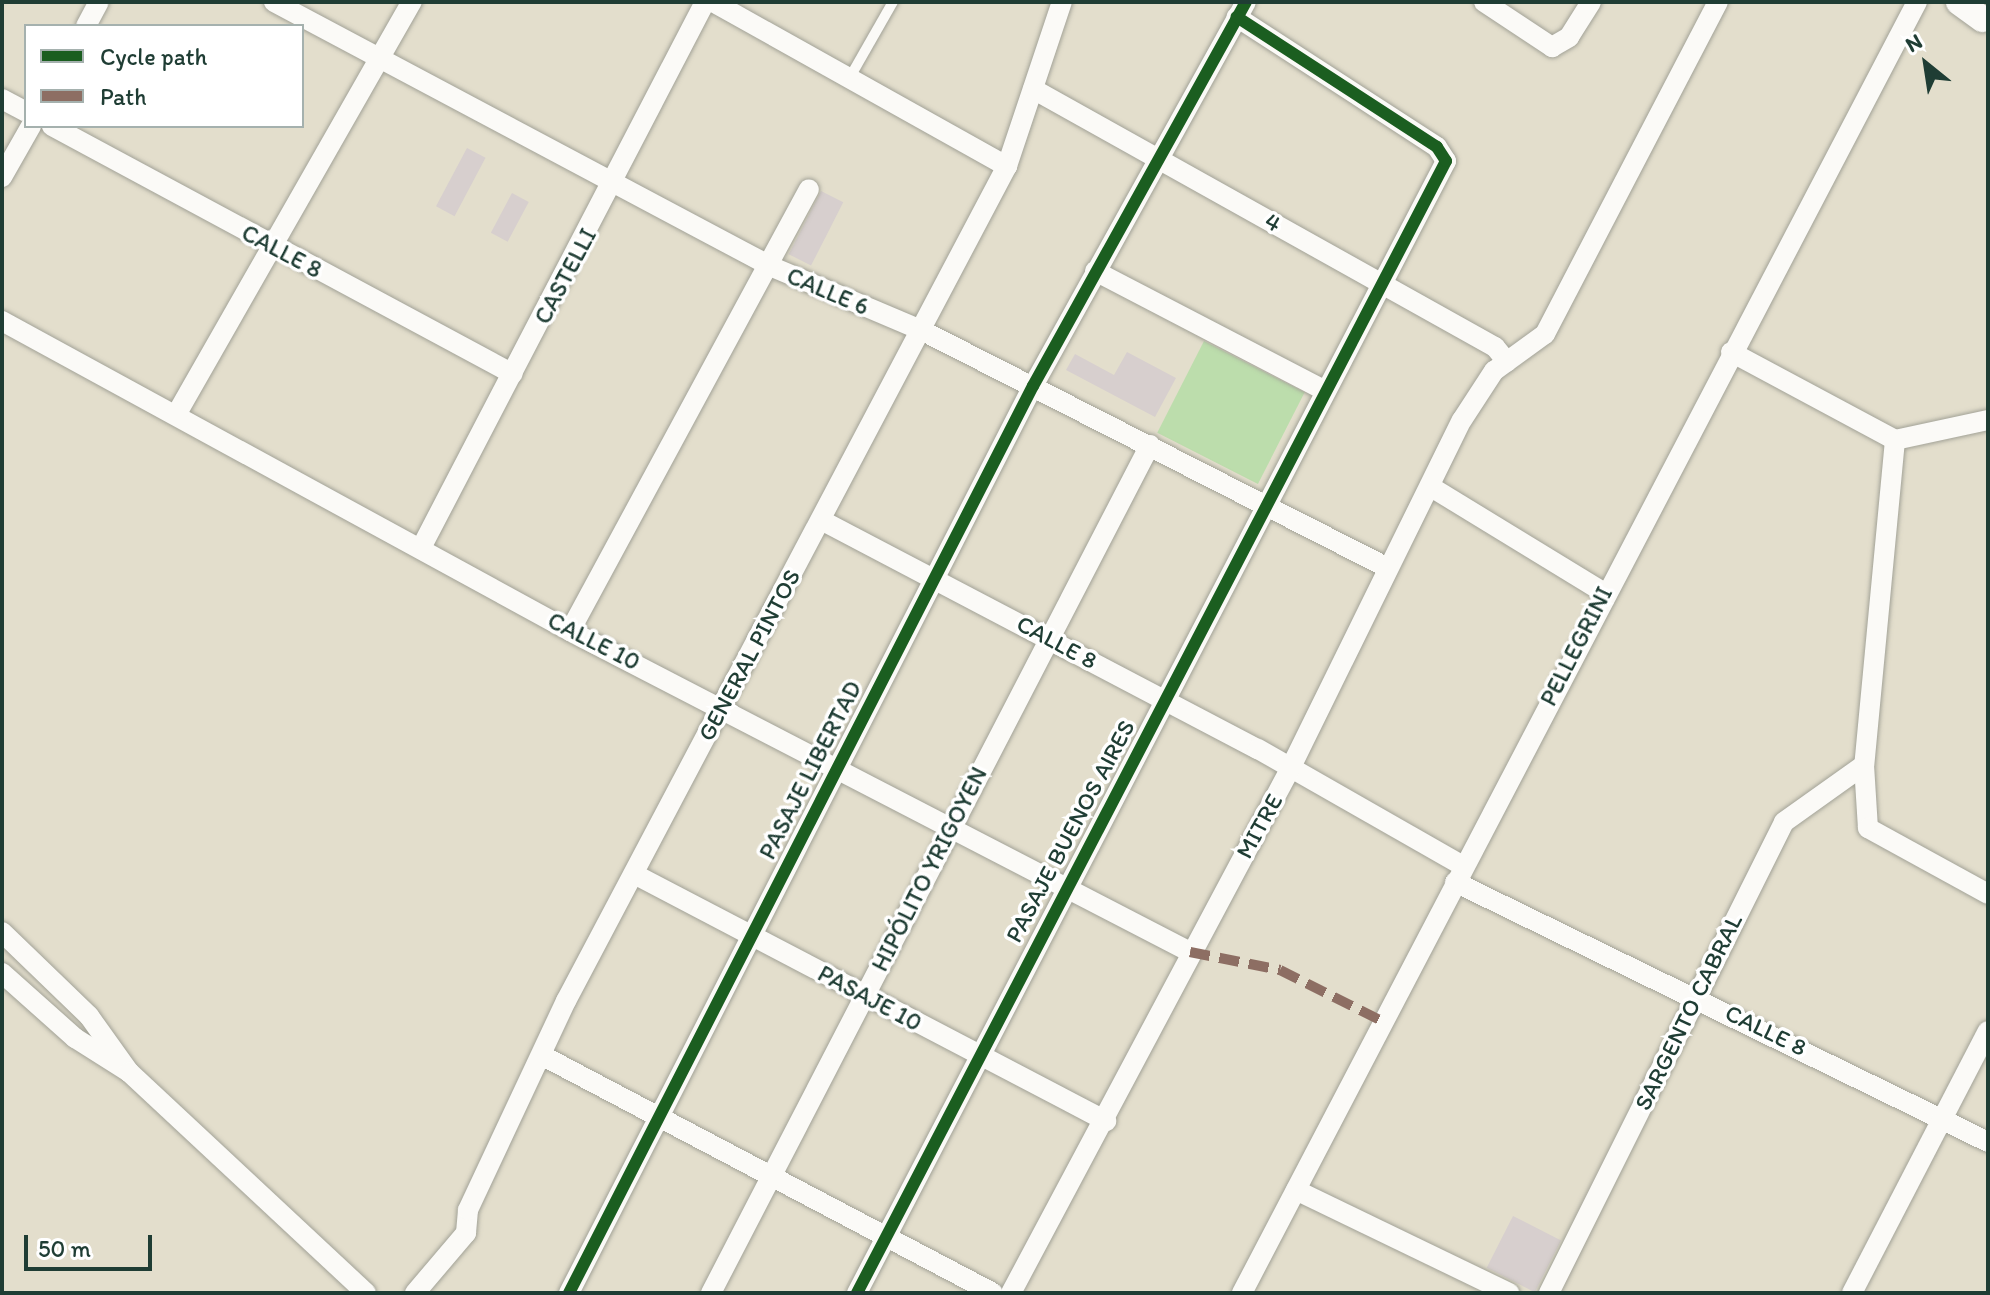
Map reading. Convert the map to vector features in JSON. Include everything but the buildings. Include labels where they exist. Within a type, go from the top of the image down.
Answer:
[{"type":"street","points":[[87,24],[99,2]]},
{"type":"street","name":"CALLE 6","points":[[274,2],[770,266],[923,331],[1388,568]]},
{"type":"street","points":[[176,415],[412,2]]},
{"type":"street","name":"CASTELLI","points":[[421,548],[705,2]]},
{"type":"street","points":[[713,2],[1007,166]]},
{"type":"street","name":"GENERAL PINTOS","points":[[415,1293],[466,1233],[468,1210],[545,1057],[566,1001],[923,331],[1007,166],[1062,2]]},
{"type":"street","points":[[1484,2],[1504,22],[1552,47],[1569,37],[1591,2]]},
{"type":"street","name":"MITRE","points":[[1011,1293],[1106,1121],[1190,952],[1289,771],[1472,401],[1507,362],[1545,334],[1718,2]]},
{"type":"street","name":"PELLEGRINI","points":[[1242,1293],[1603,592],[1917,2]]},
{"type":"street","points":[[1959,2],[1981,18]]},
{"type":"street","name":"PASAJE LIBERTAD","points":[[569,1293],[1033,386],[1242,10]]},
{"type":"street","name":"PASAJE BUENOS AIRES","points":[[857,1293],[1063,888],[1165,700],[1262,503],[1445,153],[1242,10]]},
{"type":"street","name":"4","points":[[1033,89],[1495,347],[1507,362]]},
{"type":"street","points":[[2,99],[24,111]]},
{"type":"street","points":[[2,177],[30,128]]},
{"type":"street","name":"CALLE 8","points":[[56,128],[513,374]]},
{"type":"street","points":[[570,631],[809,189]]},
{"type":"street","points":[[1095,271],[1322,389]]},
{"type":"street","name":"CALLE 10","points":[[2,321],[570,631],[722,705],[1063,888],[1190,952]]},
{"type":"street","points":[[1731,352],[1895,440],[1988,420]]},
{"type":"street","points":[[1895,440],[1864,765],[1867,818],[1880,838],[1988,894]]},
{"type":"street","name":"HIPÓLITO YRIGOYEN","points":[[711,1293],[1150,445]]},
{"type":"street","points":[[1431,487],[1603,592]]},
{"type":"street","name":"CALLE 8","points":[[821,520],[1165,700],[1459,874],[1988,1142]]},
{"type":"street","name":"SARGENTO CABRAL","points":[[1549,1293],[1784,822],[1864,765]]},
{"type":"street","name":"PASAJE 10","points":[[634,874],[1106,1121]]},
{"type":"street","points":[[2,932],[89,1016],[129,1072]]},
{"type":"street","points":[[2,973],[75,1038],[129,1072],[366,1293]]},
{"type":"street","points":[[1852,1293],[1988,1031]]},
{"type":"street","points":[[545,1057],[993,1293]]},
{"type":"street","points":[[1296,1190],[1509,1293]]},
{"type":"lane","points":[[849,79],[893,2]]},
{"type":"green space","points":[[1204,341],[1305,392],[1258,484],[1157,433]]},
{"type":"marked path","points":[[1190,952],[1280,970],[1380,1020]]},
{"type":"cycle path","points":[[569,1293],[1033,386],[1246,2]]},
{"type":"cycle path","points":[[857,1293],[1446,161],[1437,147],[1237,17]]}]
